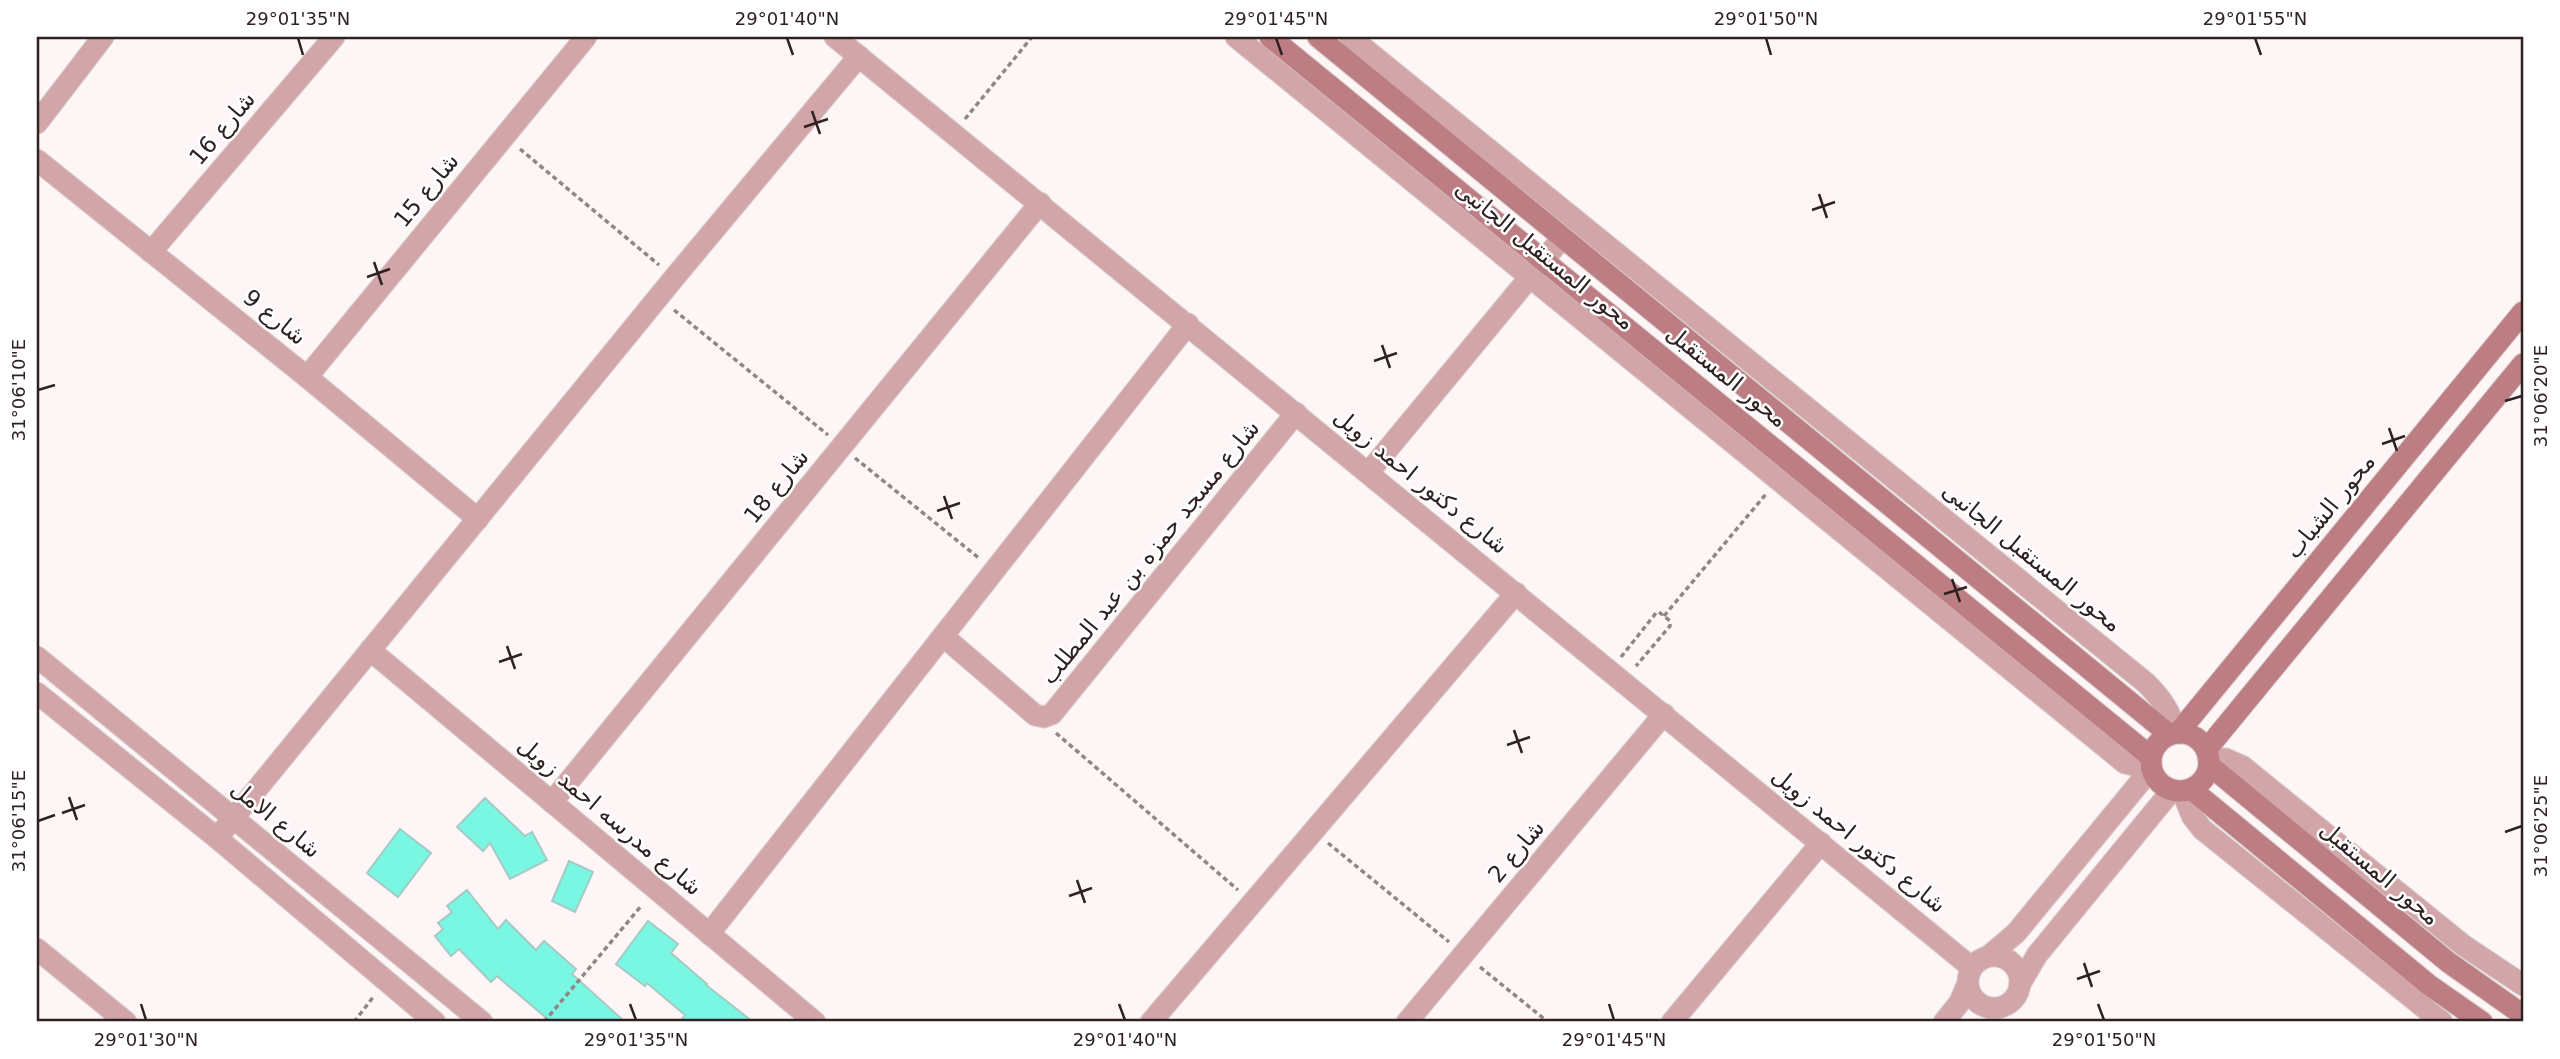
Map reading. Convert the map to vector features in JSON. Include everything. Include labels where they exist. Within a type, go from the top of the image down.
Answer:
[{"type":"street","points":[[37,123],[103,37]]},
{"type":"street","name":"شارع 16","points":[[151,253],[334,37]]},
{"type":"street","name":"شارع دكتور احمد زويل","points":[[835,37],[1821,843],[1969,976]]},
{"type":"street","name":"محور المستقبل الجانبى","points":[[1236,37],[2125,763],[2138,766],[2151,763]]},
{"type":"street","name":"محور المستقبل","points":[[1270,37],[1544,260],[2151,763]]},
{"type":"street","name":"محور المستقبل","points":[[1318,37],[2174,734]]},
{"type":"street","name":"محور المستقبل الجانبى","points":[[1349,37],[2146,683],[2161,697],[2171,714],[2174,734]]},
{"type":"street","name":"شارع 15","points":[[307,377],[505,136],[578,39]]},
{"type":"street","points":[[218,838],[674,278],[859,56]]},
{"type":"street","name":"شارع 9","points":[[37,159],[478,519]]},
{"type":"street","name":"شارع 18","points":[[552,802],[1040,203]]},
{"type":"street","points":[[1369,472],[1562,237]]},
{"type":"street","name":"محور الشباب","points":[[2174,734],[2523,312]]},
{"type":"street","points":[[709,933],[1188,324]]},
{"type":"street","points":[[1982,1022],[2016,996],[2037,955],[2182,790],[2201,782],[2208,757],[2523,364]]},
{"type":"street","name":"شارع مسجد حمزه بن عبد المطلب","points":[[943,636],[1035,715],[1048,715],[1059,708],[1296,413]]},
{"type":"street","points":[[1151,1022],[1516,593]]},
{"type":"street","name":"شارع مدرسه احمد زويل","points":[[370,650],[816,1022]]},
{"type":"street","name":"شارع الامل","points":[[37,657],[482,1022]]},
{"type":"street","points":[[37,693],[218,838],[435,1022]]},
{"type":"street","name":"شارع 2","points":[[1407,1022],[1664,714]]},
{"type":"street","points":[[1944,1022],[1960,1002],[1976,961],[1990,955],[2016,933],[2151,763],[2157,744],[2174,734],[2195,737],[2208,757]]},
{"type":"street","points":[[2208,757],[2226,759],[2242,766],[2463,945],[2523,985]]},
{"type":"street","name":"محور المستقبل","points":[[2208,757],[2448,962],[2523,1015]]},
{"type":"street","points":[[2151,763],[2156,780],[2182,790],[2429,985],[2482,1022]]},
{"type":"street","points":[[2182,790],[2192,816],[2202,829],[2442,1022]]},
{"type":"street","points":[[1672,1022],[1821,843]]},
{"type":"street","points":[[37,949],[126,1022]]},
{"type":"street","points":[[1990,955],[2009,960],[2018,970],[2020,984]]},
{"type":"street","points":[[1969,976],[1972,997],[1982,1005],[2001,1007]]},
{"type":"path","points":[[954,133],[1032,37]]},
{"type":"path","points":[[505,136],[674,278]]},
{"type":"path","points":[[1664,616],[1778,479]]},
{"type":"path","points":[[1656,612],[1670,621],[1670,626],[1617,676],[1656,612]]},
{"type":"path","points":[[1048,715],[1056,733],[1252,902]]},
{"type":"path","points":[[1313,831],[1548,1022]]},
{"type":"path","points":[[544,1022],[655,890]]},
{"type":"path","points":[[354,1022],[386,981]]},
{"type":"building","points":[[485,798],[525,836],[532,832],[547,860],[510,879],[490,843],[483,851],[457,827]]},
{"type":"building","points":[[400,829],[431,853],[398,897],[367,873]]},
{"type":"building","points":[[569,861],[593,872],[575,912],[552,901]]},
{"type":"building","points":[[467,890],[498,929],[506,920],[536,950],[544,941],[576,969],[572,974],[625,1022],[551,1022],[497,976],[491,982],[459,949],[451,956],[435,936],[443,929],[438,923],[452,912],[447,906]]},
{"type":"building","points":[[648,921],[678,944],[671,953],[753,1022],[680,1022],[685,1015],[647,983],[645,986],[616,964]]}]
